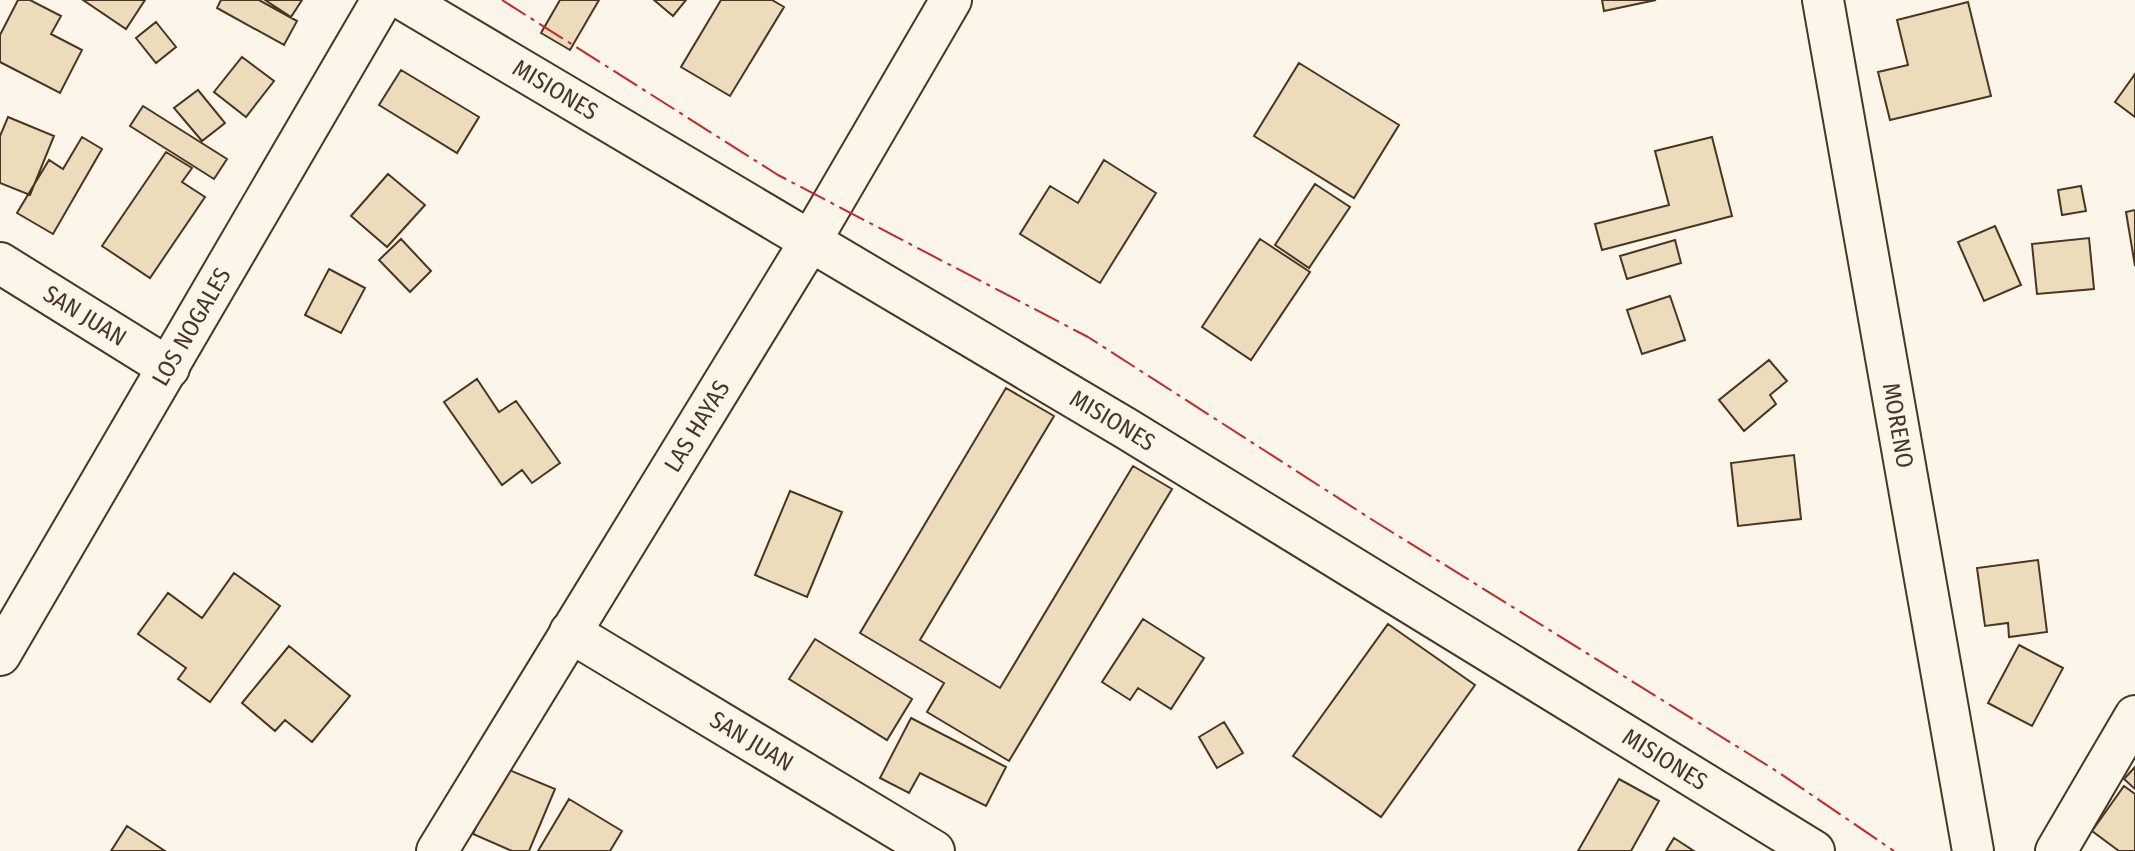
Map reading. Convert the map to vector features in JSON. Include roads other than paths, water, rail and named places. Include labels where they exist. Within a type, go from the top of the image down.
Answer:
[{"type":"street","name":"LOS NOGALES","points":[[0,655],[382,0]]},
{"type":"street","name":"MISIONES","points":[[404,0],[1127,429],[1814,851]]},
{"type":"street","name":"LAS HAYAS","points":[[437,851],[811,240],[951,0]]},
{"type":"street","name":"MORENO","points":[[1823,0],[1973,851]]},
{"type":"street","name":"SAN JUAN","points":[[0,263],[169,368]]},
{"type":"street","name":"SAN JUAN","points":[[570,632],[934,851]]},
{"type":"street","points":[[2056,851],[2135,716]]}]
